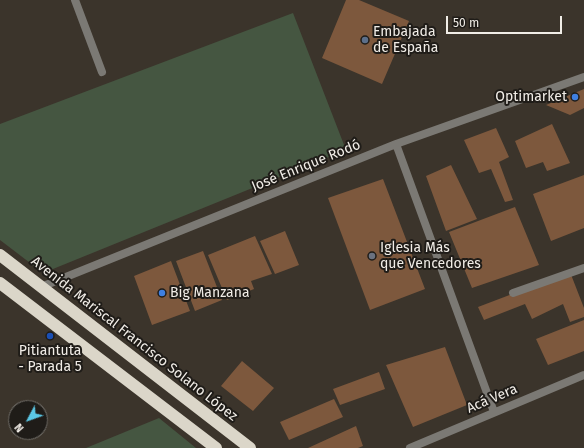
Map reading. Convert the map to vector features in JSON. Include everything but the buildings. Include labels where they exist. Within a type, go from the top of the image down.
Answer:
[{"type":"highway","name":"Avenida Mariscal Francisco Solano López","points":[[0,255],[250,448]]},
{"type":"highway","points":[[0,283],[216,448]]},
{"type":"street","points":[[75,0],[102,72]]},
{"type":"street","name":"José Enrique Rodó","points":[[41,287],[396,144],[584,77]]},
{"type":"street","points":[[396,144],[494,412]]},
{"type":"street","points":[[513,294],[584,268]]},
{"type":"street","name":"Acá Vera","points":[[410,448],[584,375]]},
{"type":"green space","points":[[293,13],[346,150],[48,271],[38,269],[0,240],[0,124]]},
{"type":"green space","points":[[159,418],[196,448],[86,448]]},
{"type":"place","name":"Embajada de España","points":[[365,40]]},
{"type":"place","name":"Optimarket","points":[[575,97]]},
{"type":"place","name":"Iglesia Más que Vencedores","points":[[372,256]]},
{"type":"place","name":"Big Manzana","points":[[162,293]]},
{"type":"place","name":"Pitiantuta - Parada 5","points":[[50,336]]}]
